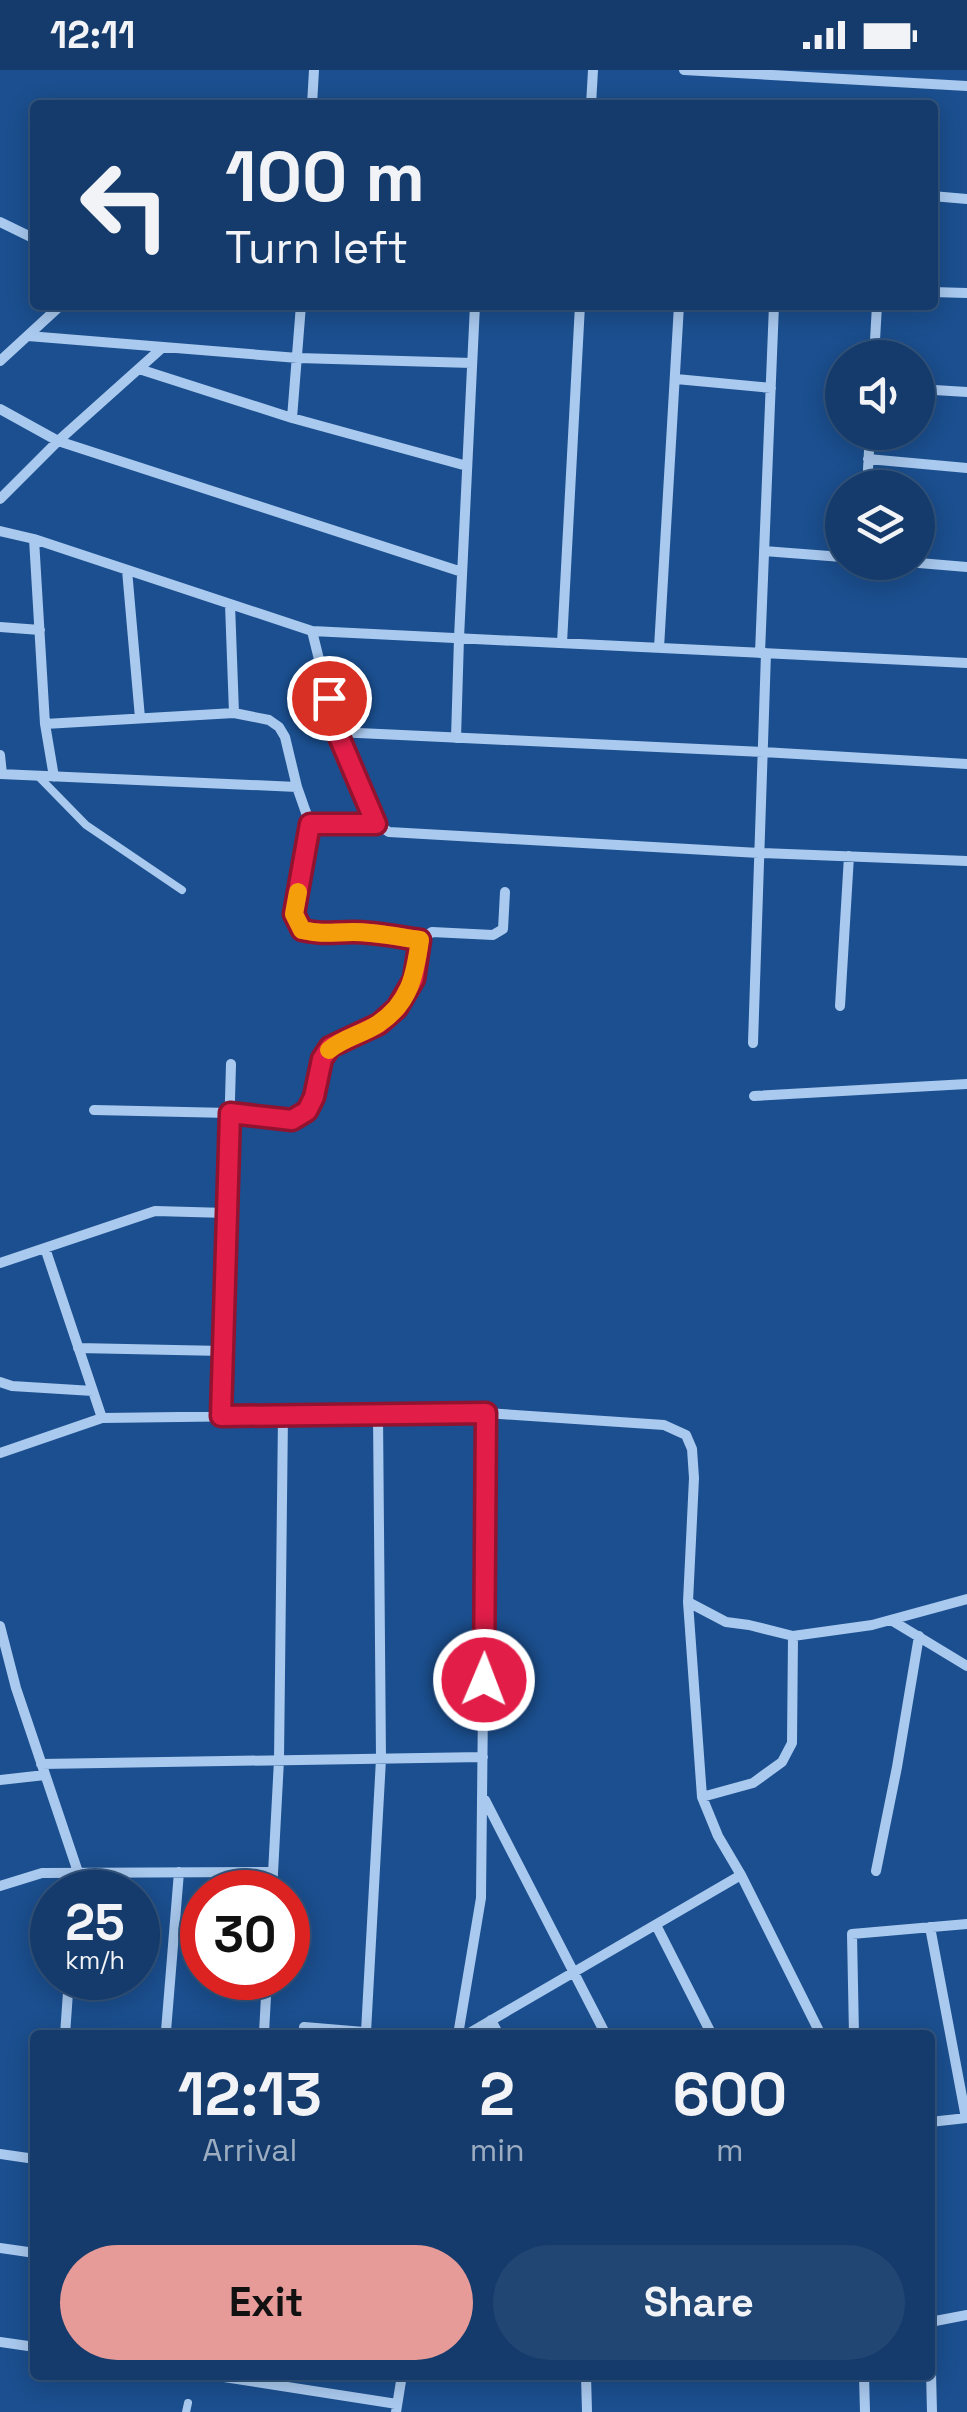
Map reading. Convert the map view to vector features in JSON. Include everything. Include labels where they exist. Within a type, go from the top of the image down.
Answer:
[{"type":"street","points":[[312,100],[314,70]]},
{"type":"street","points":[[591,100],[593,70]]},
{"type":"street","points":[[684,70],[841,74],[967,86]]},
{"type":"street","points":[[938,196],[967,198]]},
{"type":"street","points":[[0,222],[30,237]]},
{"type":"street","points":[[938,292],[967,294]]},
{"type":"street","points":[[0,361],[56,310]]},
{"type":"street","points":[[292,418],[301,310]]},
{"type":"street","points":[[456,738],[475,310]]},
{"type":"street","points":[[562,643],[580,310]]},
{"type":"street","points":[[659,648],[679,310]]},
{"type":"street","points":[[754,1044],[764,551],[774,310]]},
{"type":"street","points":[[875,340],[878,310]]},
{"type":"street","points":[[28,336],[298,358],[472,362]]},
{"type":"street","points":[[0,499],[163,347]]},
{"type":"street","points":[[139,369],[292,418],[467,466]]},
{"type":"street","points":[[676,378],[771,388]]},
{"type":"street","points":[[935,390],[967,392]]},
{"type":"street","points":[[0,409],[58,441],[462,572]]},
{"type":"street","points":[[868,470],[869,450]]},
{"type":"street","points":[[868,460],[967,468]]},
{"type":"street","points":[[0,531],[312,630],[967,663]]},
{"type":"street","points":[[34,539],[46,724],[54,777]]},
{"type":"street","points":[[764,551],[825,556]]},
{"type":"street","points":[[935,564],[967,567]]},
{"type":"street","points":[[127,570],[140,718]]},
{"type":"street","points":[[230,604],[234,713]]},
{"type":"street","points":[[0,627],[40,630]]},
{"type":"street","points":[[312,630],[337,732],[376,824]]},
{"type":"street","points":[[46,724],[234,713],[269,720],[279,727],[286,737],[310,824],[294,914],[302,930],[324,935],[350,932],[420,940],[432,932],[493,935],[503,929],[505,892]]},
{"type":"street","points":[[337,732],[967,764]]},
{"type":"street","points":[[0,755],[1,774],[297,788]]},
{"type":"street","points":[[310,824],[376,824],[389,832],[967,861]]},
{"type":"street","points":[[840,1006],[849,856]]},
{"type":"street","points":[[94,1110],[230,1113],[292,1120],[307,1111],[322,1059],[330,1047],[379,1024],[397,1008],[414,979],[420,940]]},
{"type":"street","points":[[221,1416],[231,1064]]},
{"type":"street","points":[[754,1096],[967,1084]]},
{"type":"street","points":[[0,1263],[155,1211],[227,1212]]},
{"type":"street","points":[[44,1248],[102,1418]]},
{"type":"street","points":[[78,1348],[223,1350]]},
{"type":"street","points":[[0,1382],[92,1391]]},
{"type":"street","points":[[0,1453],[102,1418],[486,1413],[664,1424],[686,1435],[692,1449],[694,1478],[688,1602],[702,1797],[718,1836],[818,2030]]},
{"type":"street","points":[[463,2030],[482,1898],[486,1413]]},
{"type":"street","points":[[366,2030],[381,1758],[378,1414]]},
{"type":"street","points":[[273,1870],[279,1760],[283,1415]]},
{"type":"street","points":[[688,1602],[726,1622],[793,1636],[872,1625],[967,1599]]},
{"type":"street","points":[[892,1620],[967,1666]]},
{"type":"street","points":[[0,1626],[16,1688],[77,1870]]},
{"type":"street","points":[[702,1797],[753,1783],[782,1762],[792,1743],[793,1636]]},
{"type":"street","points":[[876,1871],[919,1636]]},
{"type":"street","points":[[0,1780],[43,1769],[483,1757]]},
{"type":"street","points":[[482,1796],[603,2030]]},
{"type":"street","points":[[160,1872],[179,1872],[166,2030]]},
{"type":"street","points":[[472,2030],[741,1875]]},
{"type":"street","points":[[0,1886],[30,1877]]},
{"type":"street","points":[[854,2030],[852,1934],[967,1924]]},
{"type":"street","points":[[656,1925],[709,2030]]},
{"type":"street","points":[[930,1927],[967,2118],[935,2121]]},
{"type":"street","points":[[65,2030],[68,2000]]},
{"type":"street","points":[[264,2030],[266,2000]]},
{"type":"street","points":[[491,2020],[496,2030]]},
{"type":"street","points":[[304,2026],[331,2030]]},
{"type":"street","points":[[0,2154],[30,2158]]},
{"type":"street","points":[[0,2248],[30,2252]]},
{"type":"street","points":[[935,2321],[967,2315]]},
{"type":"street","points":[[0,2342],[30,2346]]},
{"type":"street","points":[[239,2380],[396,2408],[401,2380]]},
{"type":"street","points":[[586,2380],[586,2412]]},
{"type":"street","points":[[864,2380],[864,2412]]},
{"type":"street","points":[[931,2380],[932,2412]]},
{"type":"lane","points":[[38,776],[86,825],[182,890]]},
{"type":"slow traffic","points":[[298,892],[294,914],[302,930],[324,935],[350,932],[420,940],[414,979],[397,1008],[379,1024],[329,1050]]},
{"type":"route","points":[[329,698],[337,732],[376,824],[310,824],[294,914],[302,930],[324,935],[350,932],[420,940],[414,979],[397,1008],[379,1024],[330,1047],[322,1059],[307,1111],[292,1120],[230,1113],[221,1416],[486,1413],[484,1680]]}]
